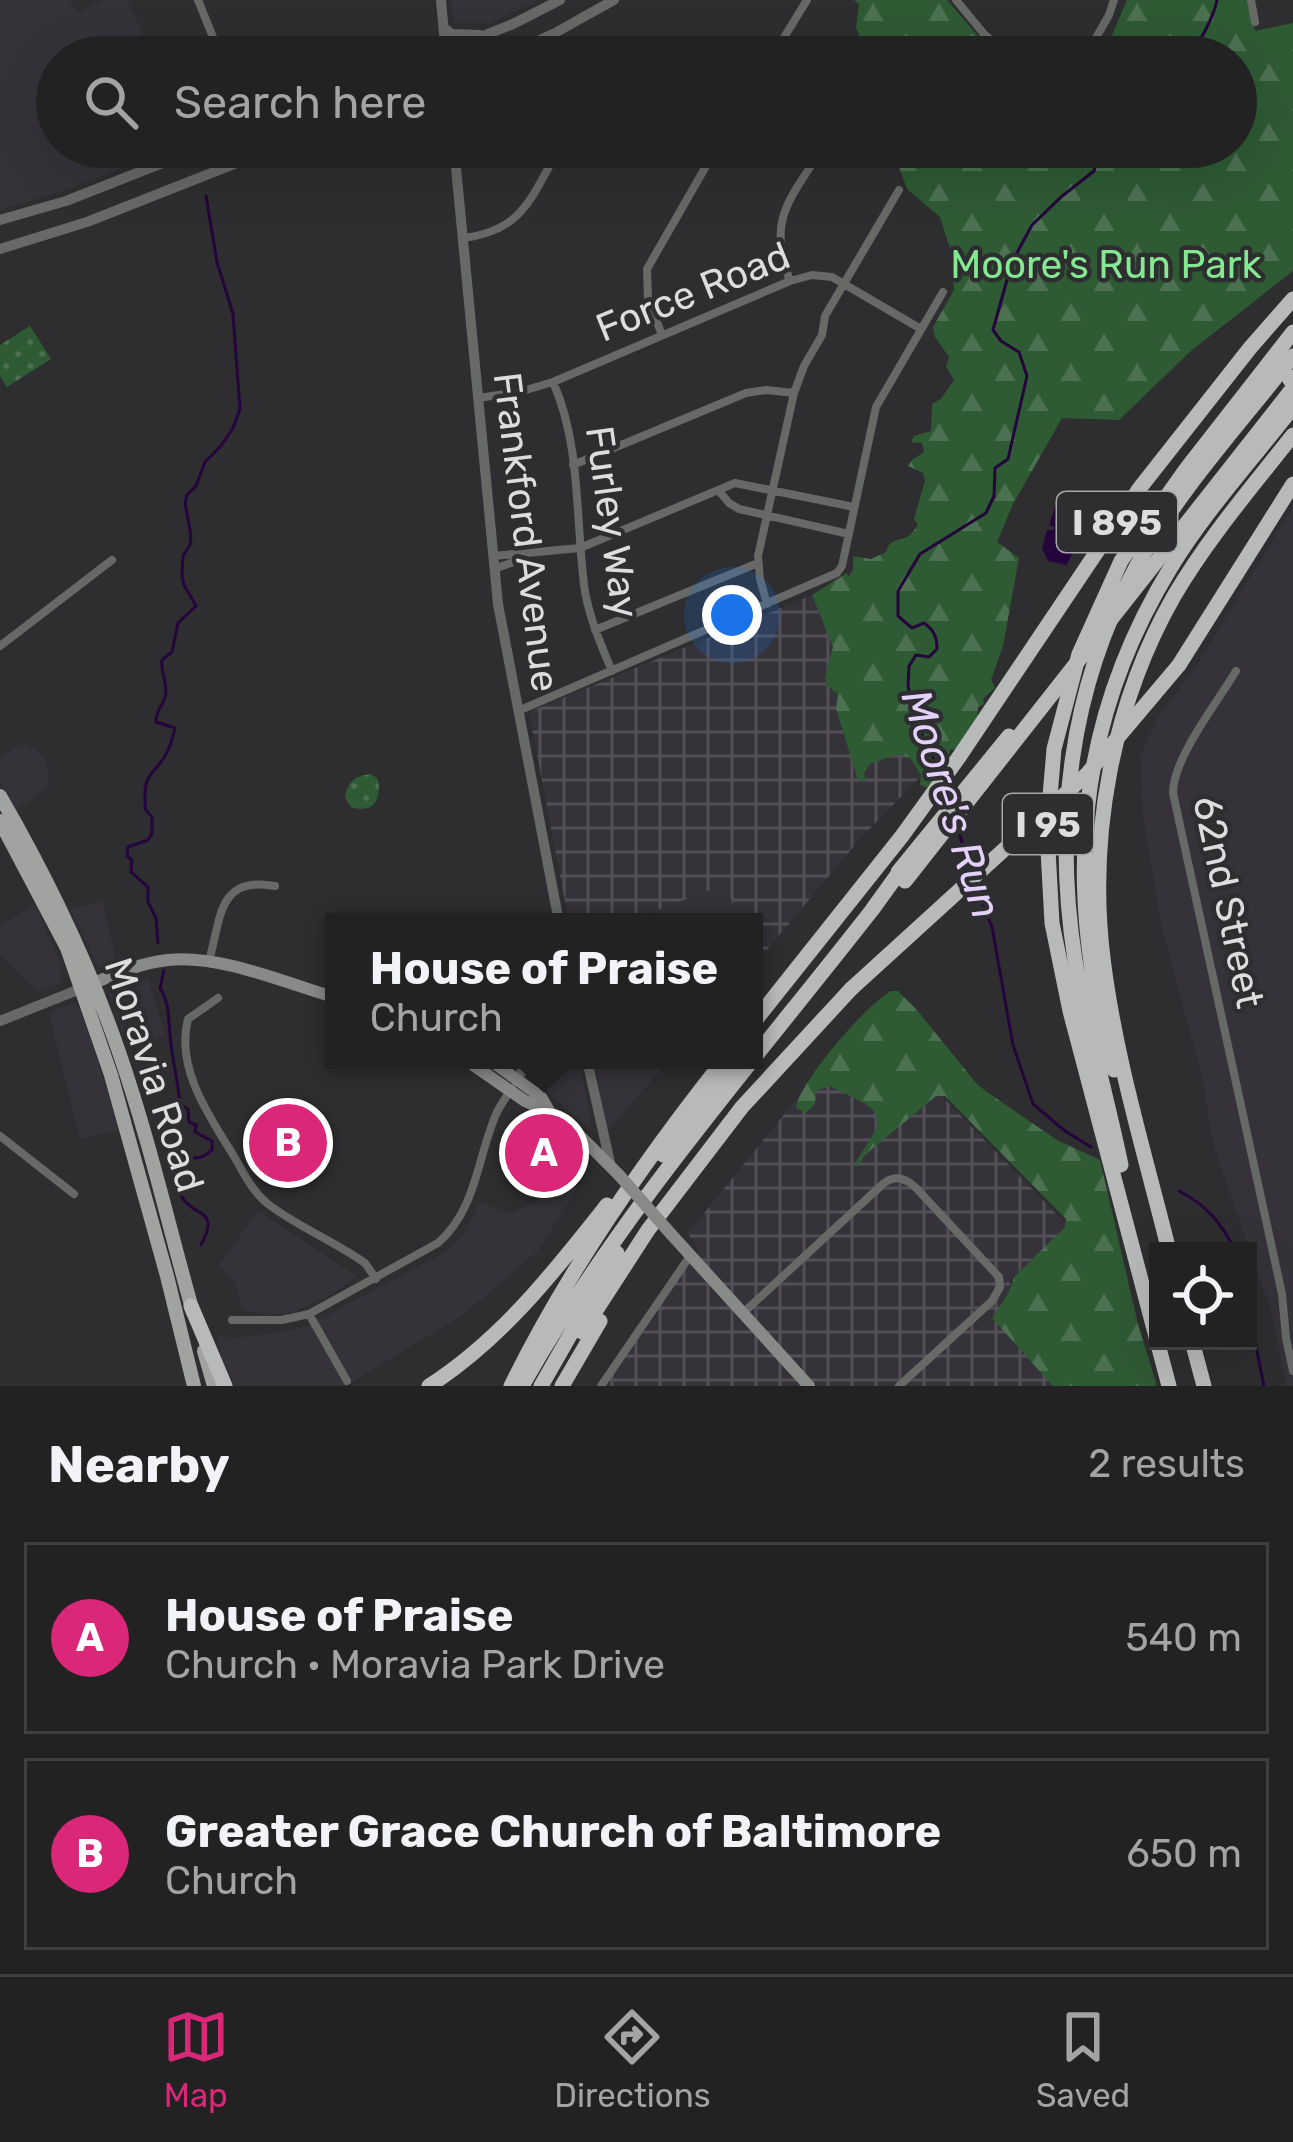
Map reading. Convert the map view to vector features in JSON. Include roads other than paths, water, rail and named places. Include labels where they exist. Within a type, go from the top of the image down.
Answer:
[{"type":"highway","name":"I 895","points":[[763,1011],[958,758],[1138,489],[1293,299]]},
{"type":"highway","name":"I 95","points":[[1168,1379],[1056,943],[1047,832],[1054,749],[1078,654],[1121,561],[1293,332]]},
{"type":"highway","points":[[1149,1293],[1076,964],[1066,873],[1072,750],[1081,707],[1114,609],[1136,566],[1186,492],[1293,356]]},
{"type":"highway","name":"I 895","points":[[763,1033],[867,906],[904,874],[1292,382]]},
{"type":"highway","points":[[1147,1163],[1124,1107],[1093,989],[1087,945],[1084,845],[1096,754],[1124,663],[1163,580],[1293,406]]},
{"type":"highway","name":"I 95","points":[[1167,1242],[1114,1025],[1102,949],[1102,833],[1115,746],[1140,669],[1172,600],[1207,545],[1293,435]]},
{"type":"highway","points":[[546,1386],[618,1275],[742,1107],[851,989],[1087,774],[1179,665],[1293,484]]},
{"type":"highway","points":[[763,1060],[904,874]]},
{"type":"highway","points":[[763,1049],[904,874]]},
{"type":"highway","points":[[429,1386],[473,1356],[538,1290],[717,1069]]},
{"type":"highway","points":[[573,1276],[734,1069]]},
{"type":"highway","points":[[526,1386],[576,1295],[617,1235],[747,1069]]},
{"type":"highway","points":[[526,1386],[580,1302],[756,1069]]},
{"type":"highway","points":[[511,1386],[538,1331],[680,1116]]},
{"type":"highway","points":[[562,1386],[693,1170]]},
{"type":"highway","points":[[546,1386],[611,1260]]},
{"type":"highway","points":[[191,1306],[225,1386]]},
{"type":"highway","points":[[1194,1350],[1204,1386]]},
{"type":"main road","name":"Moravia Road","points":[[0,796],[52,891],[133,1098],[214,1386]]},
{"type":"main road","name":"Moravia Road","points":[[0,821],[86,986],[194,1386]]},
{"type":"main road","points":[[86,986],[155,962],[183,959],[325,994]]},
{"type":"main road","points":[[483,1069],[513,1085],[577,1133],[809,1386]]},
{"type":"main road","points":[[498,1069],[513,1085]]},
{"type":"street","points":[[199,0],[213,36]]},
{"type":"street","points":[[441,0],[446,36]]},
{"type":"street","points":[[444,28],[452,34],[486,35],[560,0]]},
{"type":"street","points":[[548,36],[614,0]]},
{"type":"street","points":[[785,36],[807,0]]},
{"type":"street","points":[[956,0],[986,36]]},
{"type":"street","points":[[1097,36],[1114,0]]},
{"type":"street","points":[[1251,0],[1255,22]]},
{"type":"street","points":[[544,9],[555,33]]},
{"type":"street","points":[[0,220],[66,201],[150,168]]},
{"type":"street","points":[[0,249],[64,231],[217,168]]},
{"type":"street","name":"Frankford Avenue","points":[[456,168],[501,625],[557,913]]},
{"type":"street","points":[[463,238],[496,232],[513,220],[548,168]]},
{"type":"street","points":[[662,335],[647,293],[650,262],[706,168]]},
{"type":"street","points":[[790,281],[779,251],[781,221],[811,168]]},
{"type":"street","points":[[128,177],[138,202]]},
{"type":"street","points":[[767,604],[758,562],[800,374],[822,335],[825,316],[899,190]]},
{"type":"street","name":"Force Road","points":[[478,398],[553,382],[812,274],[832,277],[921,329]]},
{"type":"street","points":[[518,711],[834,576],[842,566],[876,407],[943,292]]},
{"type":"street","name":"Furley Way","points":[[553,382],[567,417],[587,600],[612,670]]},
{"type":"street","points":[[573,465],[746,393],[794,393]]},
{"type":"street","points":[[494,562],[580,548],[735,483],[854,507]]},
{"type":"street","points":[[719,491],[739,509],[849,534]]},
{"type":"street","points":[[0,646],[112,560]]},
{"type":"street","points":[[595,630],[758,562]]},
{"type":"street","name":"62nd Street","points":[[1236,671],[1180,761],[1173,793],[1282,1294],[1293,1371]]},
{"type":"street","points":[[208,962],[218,916],[230,895],[252,883],[275,886]]},
{"type":"street","points":[[0,1021],[86,986]]},
{"type":"street","points":[[218,998],[187,1024],[188,1057],[202,1104],[262,1199],[354,1255],[370,1267],[376,1280]]},
{"type":"street","points":[[232,1320],[282,1320],[309,1314],[424,1253],[451,1232],[472,1189],[497,1111],[523,1069]]},
{"type":"street","points":[[589,1069],[615,1170]]},
{"type":"street","points":[[0,1136],[74,1194]]},
{"type":"street","points":[[743,1312],[884,1183],[895,1178],[909,1182],[999,1277],[1000,1287],[992,1301],[899,1386]]},
{"type":"street","points":[[601,1386],[691,1255]]},
{"type":"street","points":[[309,1314],[347,1381]]},
{"type":"water","points":[[1073,496],[1085,507],[1086,523],[1067,565],[1048,561],[1042,548],[1047,530],[1055,527],[1049,525],[1058,499]]},
{"type":"waterway","name":"Moore's Run","points":[[1202,36],[1217,0]]},
{"type":"waterway","name":"Moore's Run","points":[[940,769],[924,743],[908,687],[909,666],[916,655],[929,657],[937,649],[936,641],[924,623],[912,628],[898,616],[898,591],[920,554],[986,513],[994,496],[995,468],[1008,459],[1027,376],[1019,352],[993,330],[1012,262],[1032,225],[1095,168]]},
{"type":"waterway","points":[[158,943],[148,887],[131,872],[128,847],[148,840],[152,833],[152,817],[145,808],[146,784],[167,753],[175,728],[156,722],[166,693],[162,660],[172,652],[178,623],[196,606],[182,576],[191,536],[187,495],[205,462],[233,428],[240,409],[233,314],[217,262],[206,196]]},
{"type":"waterway","name":"Moore's Run","points":[[957,824],[970,872]]},
{"type":"waterway","name":"Moore's Run","points":[[976,887],[992,927],[1013,1045],[1033,1104],[1091,1147]]},
{"type":"waterway","points":[[164,970],[160,988],[168,1011],[180,1104],[188,1109],[195,1132],[212,1141],[212,1150],[180,1159],[178,1169],[180,1195],[207,1220],[201,1245]]},
{"type":"waterway","name":"Moore's Run","points":[[1179,1191],[1212,1216],[1230,1242]]},
{"type":"waterway","name":"Moore's Run","points":[[1257,1350],[1264,1386]]},
{"type":"place","name":"Greater Grace Church of Baltimore","points":[[288,1143]]},
{"type":"place","name":"House of Praise","points":[[544,1153]]},
{"type":"park label","name":"Moore's Run Park","points":[[1106,265]]}]
